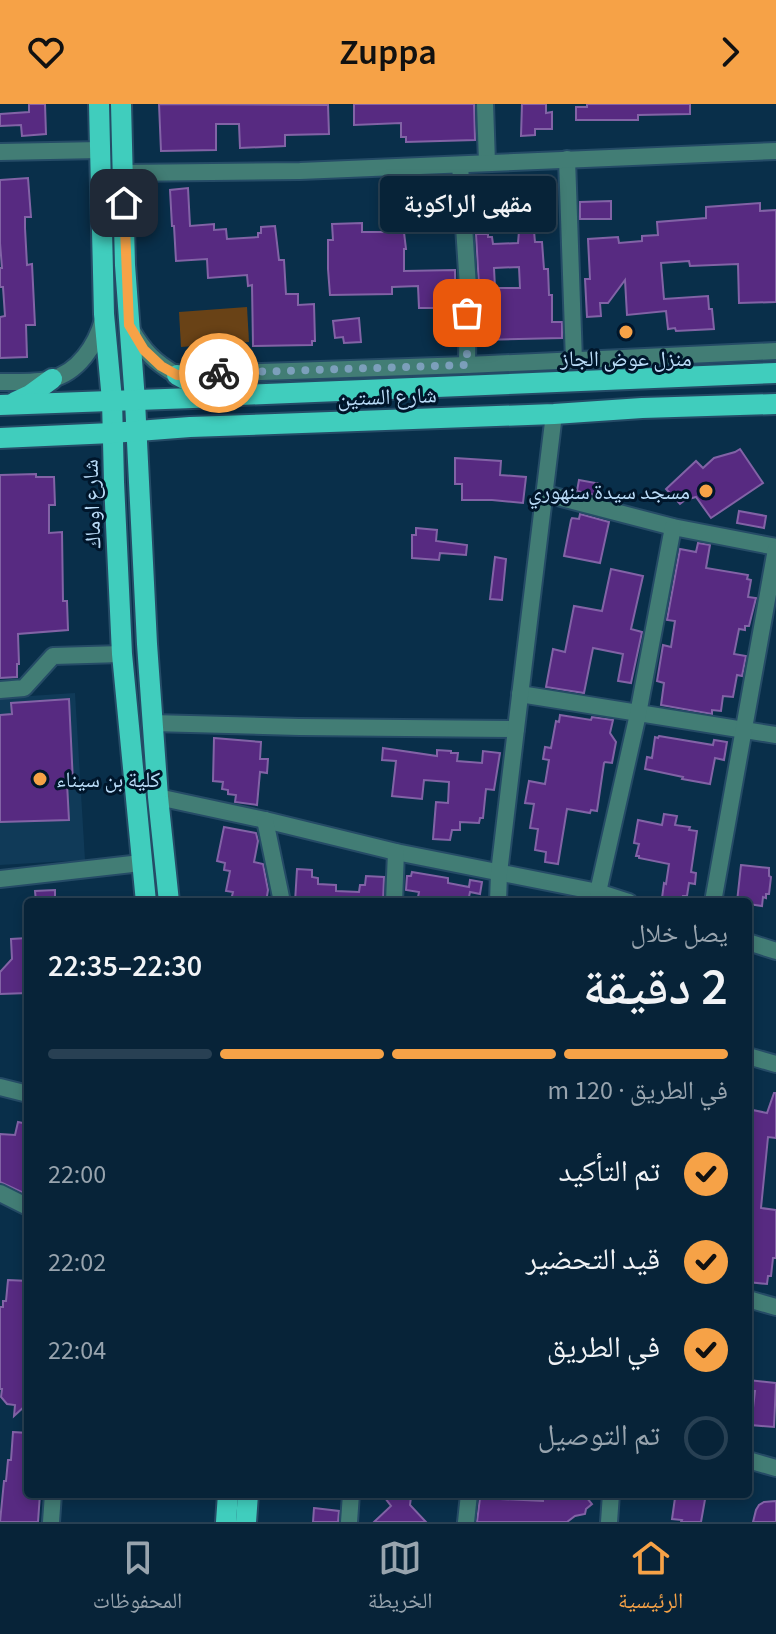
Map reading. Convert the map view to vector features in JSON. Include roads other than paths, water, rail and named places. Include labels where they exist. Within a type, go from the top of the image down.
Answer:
[{"type":"main road","name":"شارع اوماك","points":[[99,104],[104,314],[112,400],[122,654],[145,898]]},
{"type":"main road","points":[[121,104],[129,325],[152,723],[169,898]]},
{"type":"main road","name":"شارع الستين","points":[[4,405],[776,373]]},
{"type":"main road","points":[[177,375],[220,397]]},
{"type":"main road","points":[[4,405],[30,395],[52,379]]},
{"type":"main road","points":[[334,391],[338,422]]},
{"type":"main road","name":"شارع الستين","points":[[0,438],[190,427],[776,404]]},
{"type":"main road","points":[[114,482],[140,481]]},
{"type":"main road","points":[[226,1522],[228,1498]]},
{"type":"main road","points":[[246,1522],[248,1498]]},
{"type":"street","points":[[485,104],[487,163]]},
{"type":"street","points":[[0,152],[101,150]]},
{"type":"street","points":[[123,173],[300,171],[776,151]]},
{"type":"street","points":[[567,159],[574,361]]},
{"type":"street","points":[[460,165],[468,287],[467,365]]},
{"type":"street","points":[[0,382],[52,379],[82,360],[93,344],[104,314]]},
{"type":"street","points":[[129,325],[144,350],[161,366],[177,375],[776,351]]},
{"type":"street","points":[[498,898],[554,414]]},
{"type":"street","points":[[546,494],[673,527],[776,548],[714,898]]},
{"type":"street","points":[[598,892],[638,714],[673,527]]},
{"type":"street","points":[[0,690],[24,688],[53,656],[122,654]]},
{"type":"street","points":[[520,694],[776,735]]},
{"type":"street","points":[[152,723],[516,729]]},
{"type":"street","points":[[158,797],[396,852],[617,898]]},
{"type":"street","points":[[265,820],[281,898]]},
{"type":"street","points":[[394,898],[396,852]]},
{"type":"street","points":[[0,879],[141,863]]},
{"type":"street","points":[[752,943],[776,951]]},
{"type":"street","points":[[752,1057],[776,1064]]},
{"type":"street","points":[[0,1087],[24,1093]]},
{"type":"street","points":[[0,1193],[24,1205]]},
{"type":"street","points":[[752,1300],[776,1307]]},
{"type":"street","points":[[752,1461],[776,1468]]},
{"type":"street","points":[[51,1522],[53,1498]]},
{"type":"street","points":[[349,1522],[351,1498]]},
{"type":"street","points":[[466,1522],[469,1498]]},
{"type":"street","points":[[609,1522],[611,1498]]},
{"type":"place","name":"مقهى الراكوبة","points":[[467,313]]},
{"type":"place","name":"منزل عوض الجاز","points":[[626,332]]},
{"type":"place","name":"مسجد سيدة سنهوري","points":[[706,491]]},
{"type":"place","name":"كلية بن سيناء","points":[[40,779]]}]
